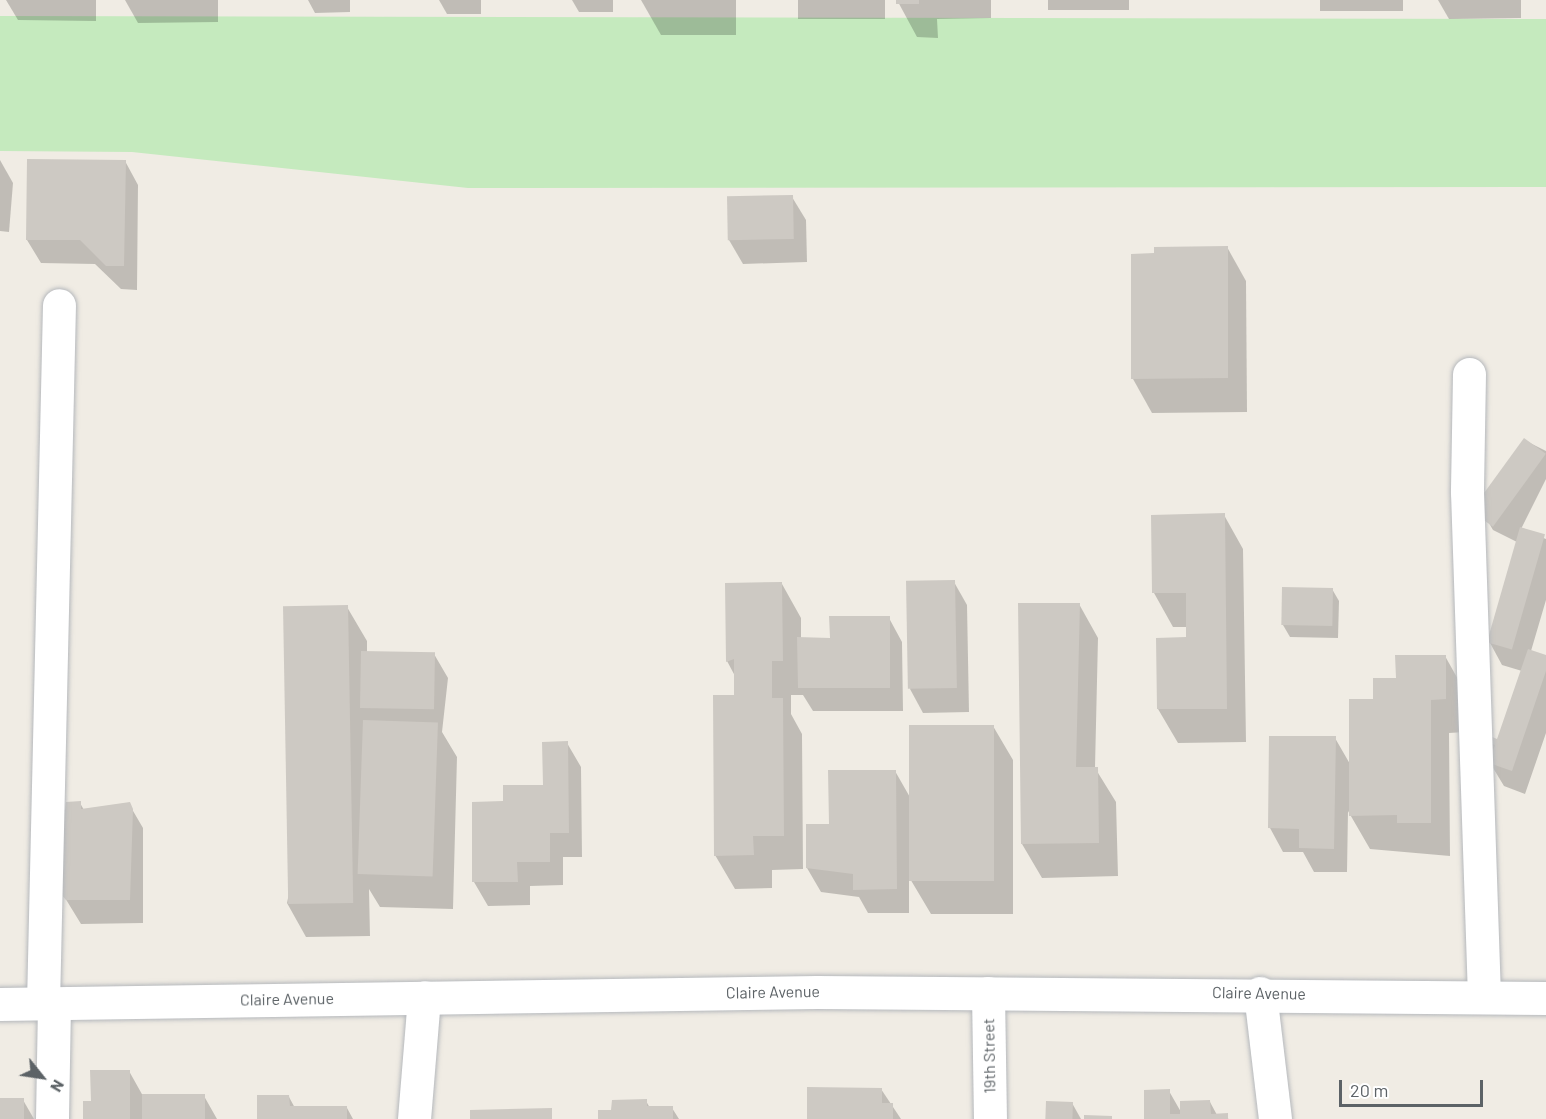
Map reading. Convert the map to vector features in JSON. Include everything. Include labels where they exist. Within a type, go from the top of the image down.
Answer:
[{"type":"street","points":[[52,1119],[48,1004],[59,305]]},
{"type":"street","points":[[1469,374],[1467,492],[1484,997]]},
{"type":"street","name":"Claire Avenue","points":[[0,1004],[424,997],[988,993],[1260,993],[1546,998]]},
{"type":"street","name":"19th Street","points":[[988,993],[990,1119]]},
{"type":"street","points":[[1260,993],[1275,1119]]},
{"type":"street","points":[[414,1119],[424,997]]},
{"type":"green space","points":[[0,16],[1546,19],[1546,187],[468,188],[132,152],[0,151]]},
{"type":"building","points":[[896,0],[919,0],[919,4],[896,4]]},
{"type":"building","points":[[27,159],[126,160],[124,266],[106,266],[80,240],[26,240]]},
{"type":"building","points":[[793,195],[794,239],[728,240],[727,196]]},
{"type":"building","points":[[1228,246],[1228,378],[1131,379],[1131,254],[1154,253],[1154,247]]},
{"type":"building","points":[[1524,438],[1546,454],[1493,527],[1471,511]]},
{"type":"building","points":[[1225,513],[1227,709],[1157,709],[1156,638],[1186,637],[1186,593],[1152,593],[1151,515]]},
{"type":"building","points":[[1520,527],[1545,534],[1512,650],[1487,642]]},
{"type":"building","points":[[955,580],[957,688],[908,689],[906,581]]},
{"type":"building","points":[[782,582],[783,661],[772,661],[772,698],[783,698],[784,836],[753,836],[754,855],[714,856],[713,695],[734,695],[734,659],[726,662],[725,583]]},
{"type":"building","points":[[1282,587],[1333,588],[1332,626],[1281,625]]},
{"type":"building","points":[[1018,603],[1080,603],[1076,767],[1098,767],[1099,843],[1021,844]]},
{"type":"building","points":[[348,605],[353,903],[288,904],[283,606]]},
{"type":"building","points":[[829,616],[890,616],[890,688],[798,688],[797,637],[830,638]]},
{"type":"building","points":[[1528,649],[1546,655],[1546,671],[1512,771],[1489,763],[1495,745],[1487,742],[1490,736],[1497,739]]},
{"type":"building","points":[[361,651],[435,652],[434,709],[360,708]]},
{"type":"building","points":[[1395,655],[1446,655],[1446,699],[1431,700],[1431,823],[1397,823],[1397,815],[1349,816],[1349,699],[1373,699],[1373,678],[1396,678]]},
{"type":"building","points":[[363,720],[438,723],[433,877],[358,874]]},
{"type":"building","points":[[909,725],[994,725],[994,881],[909,881]]},
{"type":"building","points":[[1269,736],[1336,736],[1334,849],[1299,848],[1299,829],[1268,828]]},
{"type":"building","points":[[568,741],[569,833],[550,833],[550,862],[517,862],[518,882],[472,882],[472,802],[503,801],[503,785],[543,785],[542,742]]},
{"type":"building","points":[[828,770],[896,770],[897,889],[853,890],[853,874],[806,868],[806,824],[829,824]]},
{"type":"building","points":[[81,801],[81,809],[130,802],[133,809],[130,900],[66,900],[60,893],[60,810],[65,810],[66,802]]},
{"type":"building","points":[[90,1070],[130,1070],[130,1119],[83,1119],[83,1101],[91,1101]]},
{"type":"building","points":[[807,1087],[882,1088],[882,1103],[893,1103],[893,1119],[807,1119]]},
{"type":"building","points":[[1170,1089],[1170,1114],[1180,1114],[1180,1101],[1210,1100],[1211,1114],[1228,1113],[1228,1119],[1144,1119],[1144,1090]]},
{"type":"building","points":[[142,1094],[205,1094],[205,1119],[142,1119]]},
{"type":"building","points":[[257,1095],[289,1095],[290,1106],[347,1106],[347,1119],[257,1119]]},
{"type":"building","points":[[0,1098],[24,1098],[24,1119],[0,1119]]},
{"type":"building","points":[[647,1099],[647,1106],[673,1106],[673,1119],[598,1119],[598,1110],[611,1110],[612,1100]]},
{"type":"building","points":[[1046,1101],[1073,1102],[1072,1119],[1045,1119]]},
{"type":"building","points":[[552,1108],[552,1119],[470,1119],[470,1110]]},
{"type":"building","points":[[1084,1115],[1112,1116],[1112,1119],[1084,1119]]}]
